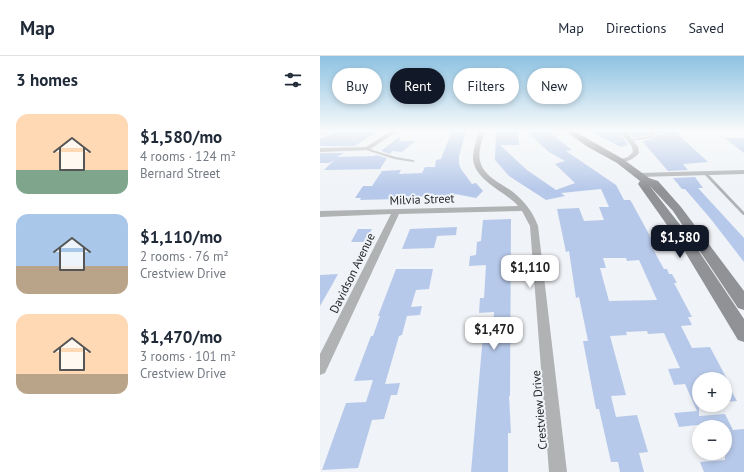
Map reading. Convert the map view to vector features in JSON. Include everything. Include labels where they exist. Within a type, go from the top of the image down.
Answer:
[{"type":"street","name":"Crestview Drive","points":[[478,150],[477,156],[480,169],[491,181],[514,196],[525,208],[534,226],[537,238],[558,472]]},
{"type":"street","points":[[601,150],[654,183],[666,196],[744,303]]},
{"type":"street","points":[[620,161],[630,158],[636,153],[636,150]]},
{"type":"street","points":[[642,177],[744,172]]},
{"type":"street","points":[[642,177],[643,184],[675,227],[744,334]]},
{"type":"street","name":"Milvia Street","points":[[320,214],[525,208]]},
{"type":"street","name":"Davidson Avenue","points":[[320,368],[396,212]]},
{"type":"lane","points":[[371,150],[394,158],[413,161]]},
{"type":"lane","points":[[705,173],[744,214]]},
{"type":"building","points":[[404,150],[402,152],[392,151],[390,154],[381,151]]},
{"type":"building","points":[[444,150],[461,150],[459,164],[461,169],[472,184],[476,183],[483,191],[476,198],[455,194],[454,196],[400,197],[399,199],[360,200],[361,198],[355,198],[363,186],[372,186],[382,171],[401,170],[399,174],[422,173],[425,167],[435,167],[436,160],[441,159]]},
{"type":"building","points":[[495,150],[506,150],[527,170],[556,190],[575,183],[555,164],[565,161],[547,150],[570,150],[566,151],[616,185],[624,200],[630,200],[656,247],[652,247],[660,262],[664,269],[667,269],[669,274],[672,274],[677,283],[674,283],[692,317],[688,317],[692,325],[681,326],[692,348],[710,347],[723,372],[692,372],[692,400],[685,384],[674,385],[668,369],[680,368],[664,333],[648,334],[647,331],[626,332],[627,335],[610,336],[626,395],[611,396],[616,417],[637,415],[648,452],[639,453],[644,472],[620,472],[618,462],[611,462],[599,409],[596,409],[583,341],[588,341],[579,297],[576,298],[569,251],[566,252],[557,209],[579,208],[584,221],[604,220],[599,207],[609,207],[601,189],[561,193],[565,196],[546,200],[509,176],[495,160]],"holes":[[[603,258],[626,258],[627,261],[639,260],[657,300],[609,301],[600,268],[606,268]]]},
{"type":"building","points":[[650,150],[695,150],[708,162],[683,164],[688,170],[668,171]]},
{"type":"building","points":[[320,153],[344,153],[337,157],[376,155],[387,158],[380,169],[324,170],[335,159],[329,163],[320,163]]},
{"type":"building","points":[[695,177],[703,188],[698,188],[744,238],[744,262],[710,218],[685,189],[682,189],[673,178]]},
{"type":"building","points":[[511,219],[509,396],[511,433],[508,433],[508,472],[471,472],[483,335],[489,334],[489,331],[493,330],[494,312],[479,313],[480,298],[484,298],[486,265],[469,266],[470,256],[476,255],[477,242],[481,241],[483,220]]},
{"type":"building","points":[[457,227],[456,235],[437,236],[434,248],[402,249],[410,229]]},
{"type":"building","points":[[358,229],[372,229],[364,242],[351,242]]},
{"type":"building","points":[[396,269],[433,269],[429,289],[416,290],[411,307],[422,306],[420,315],[407,316],[402,335],[399,336],[385,384],[400,383],[397,395],[391,395],[384,419],[372,420],[358,468],[322,470],[346,403],[366,402],[373,380],[354,381],[371,336],[373,336],[380,316],[378,316]]},
{"type":"building","points":[[338,274],[332,285],[320,306],[320,275]]},
{"type":"building","points":[[732,392],[737,401],[732,401]]},
{"type":"building","points":[[699,412],[699,416],[725,414],[728,420],[692,420],[692,426],[679,427],[674,413]]},
{"type":"building","points":[[732,428],[733,430],[744,429],[744,472],[704,472],[700,462],[732,460]]}]
